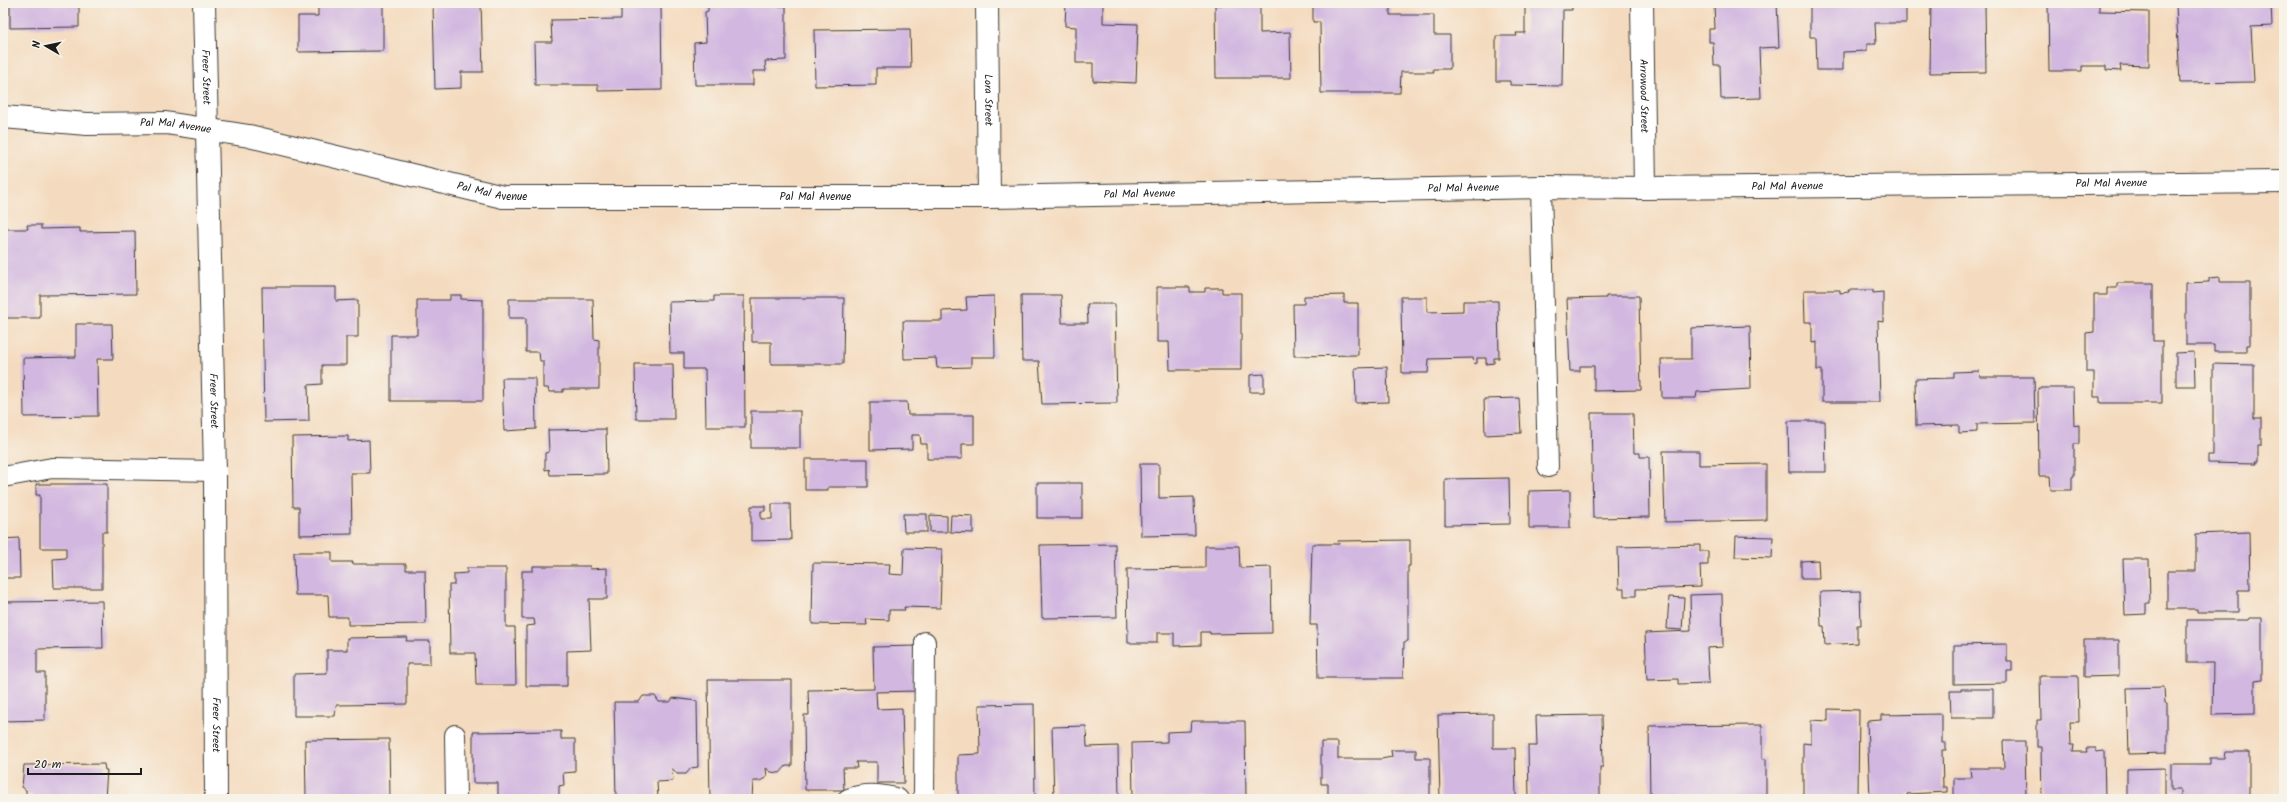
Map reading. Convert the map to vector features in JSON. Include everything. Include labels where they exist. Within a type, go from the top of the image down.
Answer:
[{"type":"street","name":"Freer Street","points":[[204,3],[215,471],[216,799]]},
{"type":"street","name":"Lora Street","points":[[987,3],[989,197]]},
{"type":"street","name":"Arrowood Street","points":[[1642,3],[1645,188]]},
{"type":"street","name":"Pal Mal Avenue","points":[[3,117],[86,124],[166,123],[207,129],[249,136],[504,197],[989,197],[1541,187],[1645,188],[2284,182]]},
{"type":"lane","points":[[1541,187],[1548,467]]},
{"type":"lane","points":[[3,477],[52,468],[215,471]]},
{"type":"lane","points":[[924,799],[925,642]]},
{"type":"lane","points":[[455,735],[456,799]]},
{"type":"lane","points":[[848,799],[859,795],[886,795],[898,799]]},
{"type":"building","points":[[10,3],[79,3],[79,27],[10,28]]},
{"type":"building","points":[[318,3],[383,3],[383,51],[298,52],[298,16],[318,16]]},
{"type":"building","points":[[433,3],[481,3],[483,72],[461,72],[461,88],[435,89]]},
{"type":"building","points":[[621,3],[661,3],[662,90],[598,91],[598,85],[535,85],[534,42],[552,42],[551,20],[621,19]]},
{"type":"building","points":[[708,3],[776,3],[776,6],[786,6],[786,60],[765,61],[766,71],[753,71],[753,85],[695,85],[694,43],[706,42],[705,12],[708,11]]},
{"type":"building","points":[[1066,3],[1103,3],[1103,23],[1138,24],[1136,83],[1093,81],[1093,63],[1076,63],[1076,27],[1065,26]]},
{"type":"building","points":[[1313,3],[1390,3],[1390,15],[1434,15],[1434,35],[1450,35],[1450,69],[1433,69],[1434,72],[1401,72],[1400,93],[1321,93],[1320,22],[1313,22]]},
{"type":"building","points":[[1525,3],[1572,3],[1572,10],[1563,10],[1562,86],[1510,85],[1510,81],[1496,81],[1496,36],[1517,36],[1516,33],[1525,33]]},
{"type":"building","points":[[1714,3],[1777,3],[1779,47],[1759,48],[1761,98],[1721,99],[1720,65],[1714,65],[1713,42],[1709,42],[1709,29],[1715,29]]},
{"type":"building","points":[[1810,3],[1906,3],[1906,23],[1875,23],[1876,44],[1867,44],[1867,51],[1843,52],[1843,70],[1817,70],[1816,37],[1810,37]]},
{"type":"building","points":[[1931,3],[1985,3],[1986,72],[1930,73]]},
{"type":"building","points":[[2048,3],[2099,3],[2099,11],[2149,12],[2149,66],[2120,65],[2121,71],[2106,70],[2106,66],[2082,66],[2082,71],[2049,71]]},
{"type":"building","points":[[2208,3],[2271,3],[2272,26],[2251,27],[2254,82],[2180,83],[2176,5]]},
{"type":"building","points":[[1215,5],[1260,5],[1260,33],[1290,32],[1291,78],[1216,78]]},
{"type":"building","points":[[910,29],[911,68],[876,68],[876,85],[815,86],[814,30]]},
{"type":"building","points":[[27,225],[41,225],[41,229],[80,228],[80,232],[135,231],[136,294],[40,295],[40,318],[3,318],[3,229],[28,229]]},
{"type":"building","points":[[2220,277],[2220,282],[2250,282],[2250,345],[2247,345],[2247,352],[2214,352],[2214,345],[2186,345],[2186,283],[2209,282],[2209,278]]},
{"type":"building","points":[[2117,283],[2153,283],[2153,341],[2162,341],[2162,403],[2100,403],[2100,397],[2094,397],[2094,372],[2086,372],[2086,333],[2094,332],[2094,295],[2107,295],[2107,288],[2117,288]]},
{"type":"building","points":[[262,287],[336,287],[336,301],[358,300],[358,337],[346,337],[346,365],[322,365],[322,384],[308,385],[309,421],[264,422]]},
{"type":"building","points":[[1157,287],[1190,287],[1190,292],[1205,292],[1205,288],[1222,288],[1222,293],[1241,293],[1241,370],[1170,370],[1169,342],[1157,342]]},
{"type":"building","points":[[1804,290],[1840,290],[1840,293],[1849,292],[1848,290],[1873,290],[1873,293],[1883,292],[1883,322],[1878,321],[1880,402],[1822,402],[1822,370],[1817,370],[1817,342],[1812,343],[1812,322],[1805,322]]},
{"type":"building","points":[[450,295],[461,295],[461,299],[483,300],[483,401],[391,401],[391,335],[417,335],[417,300],[450,300]]},
{"type":"building","points":[[1021,295],[1061,295],[1062,323],[1088,323],[1087,304],[1115,304],[1117,403],[1042,404],[1039,361],[1022,361]]},
{"type":"building","points":[[1344,295],[1344,303],[1358,303],[1358,355],[1294,356],[1293,304],[1304,304],[1304,296]]},
{"type":"building","points":[[714,296],[744,296],[745,427],[706,427],[705,369],[684,369],[684,353],[670,353],[669,302],[714,301]]},
{"type":"building","points":[[994,296],[995,357],[971,357],[971,367],[937,368],[936,358],[904,359],[903,321],[942,321],[942,311],[967,310],[966,297]]},
{"type":"building","points":[[1606,296],[1639,296],[1641,390],[1594,391],[1594,366],[1580,366],[1580,371],[1570,371],[1567,299],[1606,298]]},
{"type":"building","points":[[1401,297],[1427,297],[1427,312],[1463,311],[1463,301],[1498,301],[1499,358],[1494,358],[1494,363],[1486,364],[1486,358],[1477,358],[1477,363],[1474,364],[1473,358],[1429,359],[1428,373],[1402,373]]},
{"type":"building","points":[[752,298],[844,298],[843,364],[771,364],[771,342],[752,342]]},
{"type":"building","points":[[509,299],[593,299],[594,339],[599,340],[599,389],[563,389],[563,392],[549,392],[548,388],[543,388],[543,361],[540,361],[539,352],[526,352],[526,318],[509,318]]},
{"type":"building","points":[[76,324],[112,324],[113,359],[97,359],[98,416],[24,417],[23,358],[76,357]]},
{"type":"building","points":[[1750,326],[1751,389],[1697,392],[1696,398],[1662,398],[1661,359],[1691,359],[1691,328]]},
{"type":"building","points":[[2194,352],[2195,386],[2176,386],[2176,353]]},
{"type":"building","points":[[635,364],[673,364],[674,419],[636,419]]},
{"type":"building","points":[[2213,364],[2254,365],[2254,419],[2261,419],[2261,446],[2258,446],[2258,462],[2255,462],[2256,464],[2208,463],[2208,455],[2213,455]]},
{"type":"building","points":[[1387,367],[1388,402],[1356,403],[1355,368]]},
{"type":"building","points":[[1979,371],[1980,377],[2034,377],[2035,423],[1977,424],[1977,432],[1959,433],[1959,425],[1916,426],[1915,379],[1954,378],[1954,372]]},
{"type":"building","points":[[1264,374],[1264,392],[1250,392],[1250,375]]},
{"type":"building","points":[[502,378],[535,378],[536,429],[504,431]]},
{"type":"building","points":[[2038,388],[2073,388],[2074,425],[2079,424],[2079,444],[2074,444],[2074,476],[2072,477],[2072,490],[2051,490],[2050,476],[2039,476]]},
{"type":"building","points":[[1519,398],[1521,433],[1485,435],[1484,399]]},
{"type":"building","points":[[870,402],[907,402],[908,415],[974,415],[974,444],[962,444],[962,459],[927,459],[927,444],[921,444],[920,435],[912,435],[912,449],[870,450]]},
{"type":"building","points":[[751,411],[800,411],[800,448],[751,448]]},
{"type":"building","points":[[1591,413],[1633,413],[1634,453],[1640,453],[1640,457],[1649,457],[1650,517],[1593,518]]},
{"type":"building","points":[[1788,421],[1825,421],[1826,472],[1789,472]]},
{"type":"building","points":[[606,429],[607,474],[550,475],[549,469],[545,470],[545,453],[549,452],[548,430]]},
{"type":"building","points":[[348,436],[348,441],[369,440],[370,473],[351,473],[352,534],[299,535],[299,507],[293,507],[292,437]]},
{"type":"building","points":[[1663,451],[1699,451],[1699,465],[1766,464],[1766,520],[1665,522]]},
{"type":"building","points":[[805,459],[868,459],[868,487],[828,487],[828,490],[805,490]]},
{"type":"building","points":[[1140,464],[1159,464],[1159,498],[1194,497],[1195,535],[1141,536]]},
{"type":"building","points":[[1509,478],[1510,524],[1445,525],[1445,479]]},
{"type":"building","points":[[1037,483],[1082,483],[1082,518],[1037,518]]},
{"type":"building","points":[[36,484],[107,484],[107,532],[102,532],[102,588],[54,588],[53,559],[66,558],[66,548],[40,548],[40,495],[36,495]]},
{"type":"building","points":[[1570,490],[1570,528],[1529,528],[1529,491]]},
{"type":"building","points":[[772,504],[790,504],[791,540],[751,541],[751,506],[765,506],[765,511],[761,511],[761,519],[772,519]]},
{"type":"building","points":[[903,514],[927,514],[927,532],[904,532]]},
{"type":"building","points":[[930,515],[947,516],[947,532],[930,532]]},
{"type":"building","points":[[951,515],[973,516],[973,533],[950,532]]},
{"type":"building","points":[[2249,532],[2250,590],[2238,590],[2238,612],[2197,612],[2197,609],[2167,609],[2167,571],[2196,571],[2196,534]]},
{"type":"building","points":[[1736,536],[1773,537],[1772,558],[1735,557]]},
{"type":"building","points":[[19,538],[20,578],[3,578],[3,539]]},
{"type":"building","points":[[1410,540],[1410,566],[1408,566],[1408,641],[1404,642],[1403,678],[1318,678],[1317,625],[1310,625],[1312,544],[1339,544],[1338,541]]},
{"type":"building","points":[[1115,544],[1117,617],[1042,618],[1040,545]]},
{"type":"building","points":[[1700,545],[1700,551],[1708,551],[1708,565],[1700,565],[1701,587],[1636,589],[1636,596],[1624,596],[1624,589],[1619,589],[1618,547]]},
{"type":"building","points":[[1205,546],[1239,546],[1240,568],[1271,567],[1272,633],[1210,634],[1210,632],[1201,632],[1201,645],[1174,646],[1174,633],[1157,633],[1157,643],[1128,643],[1127,569],[1205,568]]},
{"type":"building","points":[[904,548],[942,549],[940,608],[904,607],[905,610],[889,610],[889,620],[866,619],[867,625],[812,624],[813,563],[890,564],[889,574],[903,575]]},
{"type":"building","points":[[294,552],[332,552],[332,562],[353,562],[352,564],[406,564],[406,570],[425,570],[426,624],[348,625],[348,617],[329,617],[328,595],[295,595]]},
{"type":"building","points":[[2123,559],[2149,559],[2150,604],[2146,604],[2146,614],[2125,615]]},
{"type":"building","points":[[1818,560],[1819,579],[1801,579],[1801,561]]},
{"type":"building","points":[[533,566],[590,566],[590,569],[607,568],[607,599],[589,599],[591,650],[567,651],[567,686],[526,686],[526,626],[535,625],[534,619],[522,619],[522,571],[533,571]]},
{"type":"building","points":[[467,568],[506,568],[506,627],[515,627],[516,685],[476,685],[475,653],[450,653],[449,585],[454,585],[454,574],[467,573]]},
{"type":"building","points":[[1860,591],[1861,625],[1857,625],[1857,643],[1825,645],[1824,626],[1821,626],[1820,592]]},
{"type":"building","points":[[1722,594],[1723,647],[1707,648],[1709,683],[1678,684],[1678,679],[1647,680],[1645,633],[1691,631],[1690,595]]},
{"type":"building","points":[[1669,597],[1684,598],[1682,630],[1667,629]]},
{"type":"building","points":[[102,601],[103,648],[37,649],[37,673],[45,673],[45,720],[3,721],[3,602]]},
{"type":"building","points":[[2250,618],[2262,618],[2262,680],[2255,681],[2255,714],[2212,715],[2213,663],[2187,663],[2187,620],[2249,620]]},
{"type":"building","points":[[407,637],[406,641],[430,641],[430,664],[407,664],[407,704],[336,705],[335,716],[294,716],[294,674],[327,673],[327,650],[347,650],[347,638]]},
{"type":"building","points":[[2084,640],[2119,640],[2119,676],[2084,677]]},
{"type":"building","points":[[2007,644],[2007,661],[2012,661],[2012,671],[2007,671],[2007,683],[1954,684],[1954,645]]},
{"type":"building","points":[[915,646],[916,691],[876,692],[877,709],[902,708],[904,783],[877,783],[877,762],[856,762],[857,768],[843,768],[844,790],[805,790],[804,715],[809,715],[808,690],[874,689],[873,647]]},
{"type":"building","points":[[2040,676],[2078,676],[2079,722],[2070,722],[2071,745],[2074,745],[2073,752],[2087,752],[2086,748],[2096,748],[2096,752],[2104,751],[2105,799],[2042,799],[2041,747],[2037,747],[2037,720],[2041,720]]},
{"type":"building","points":[[708,680],[792,680],[792,766],[786,766],[780,773],[771,772],[766,768],[767,777],[760,781],[753,781],[752,799],[710,799]]},
{"type":"building","points":[[2164,687],[2165,703],[2167,703],[2167,753],[2129,754],[2127,688]]},
{"type":"building","points":[[1961,689],[1993,689],[1993,718],[1951,718],[1950,691],[1961,691]]},
{"type":"building","points":[[643,696],[655,696],[659,702],[670,702],[673,698],[697,701],[698,767],[691,768],[686,774],[677,774],[672,768],[673,781],[657,782],[658,799],[616,799],[614,702],[639,702]]},
{"type":"building","points":[[1034,704],[1035,799],[958,799],[958,755],[980,754],[979,705]]},
{"type":"building","points":[[1828,709],[1859,710],[1858,796],[1860,796],[1860,799],[1803,799],[1803,743],[1811,744],[1811,720],[1828,721]]},
{"type":"building","points":[[1493,714],[1493,748],[1515,748],[1516,799],[1440,799],[1438,715]]},
{"type":"building","points":[[1942,714],[1942,743],[1946,743],[1946,750],[1942,750],[1943,787],[1947,787],[1947,792],[1907,794],[1908,799],[1870,799],[1867,721],[1881,720],[1881,715]]},
{"type":"building","points":[[1602,715],[1603,767],[1600,767],[1600,799],[1529,799],[1528,746],[1537,746],[1536,716]]},
{"type":"building","points":[[1191,721],[1245,721],[1246,799],[1133,799],[1132,743],[1167,742],[1167,732],[1190,731]]},
{"type":"building","points":[[1762,725],[1762,759],[1766,759],[1766,799],[1650,799],[1649,726]]},
{"type":"building","points":[[1086,726],[1087,747],[1118,746],[1119,799],[1054,799],[1052,727]]},
{"type":"building","points":[[561,731],[561,739],[575,739],[575,772],[563,773],[564,785],[559,786],[559,799],[498,799],[498,783],[473,783],[473,732]]},
{"type":"building","points":[[389,739],[390,799],[306,798],[305,740]]},
{"type":"building","points":[[2003,741],[2025,741],[2026,799],[1954,799],[1954,778],[1971,778],[1970,768],[2004,768]]},
{"type":"building","points":[[1321,742],[1338,742],[1338,759],[1381,759],[1392,757],[1391,750],[1416,750],[1416,758],[1430,758],[1430,799],[1328,799],[1328,784],[1321,784]]},
{"type":"building","points":[[2225,752],[2249,752],[2249,799],[2180,799],[2180,789],[2171,789],[2171,764],[2210,764],[2210,758],[2224,758]]},
{"type":"building","points":[[104,764],[105,770],[107,770],[105,799],[32,799],[32,795],[26,795],[26,790],[22,787],[24,765]]},
{"type":"building","points":[[2165,768],[2165,799],[2127,799],[2127,769]]}]
